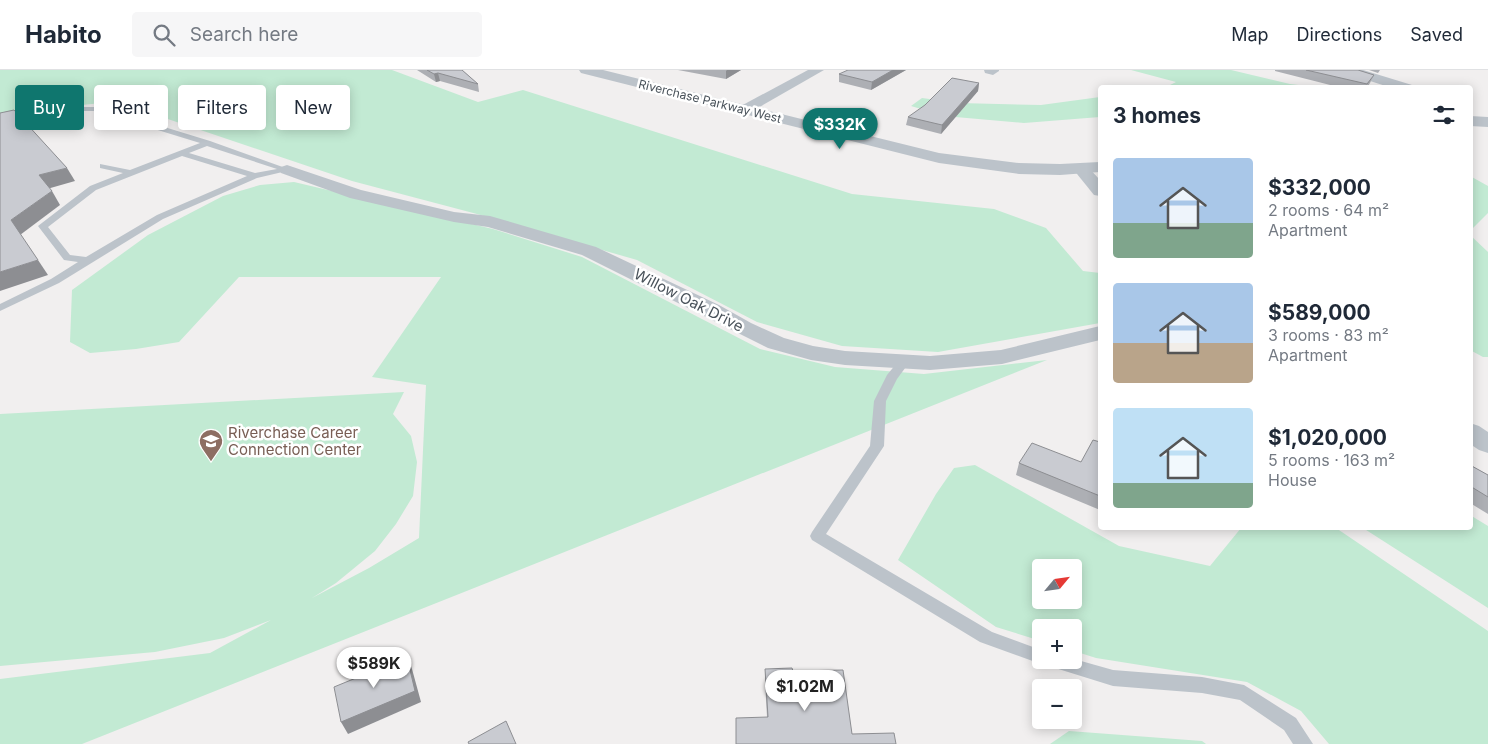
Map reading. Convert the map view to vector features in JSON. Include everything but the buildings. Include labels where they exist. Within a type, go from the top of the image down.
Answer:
[{"type":"street","name":"Riverchase Parkway West","points":[[586,70],[906,151],[957,162],[1026,169],[1098,167]]},
{"type":"street","points":[[744,110],[818,70]]},
{"type":"street","points":[[1350,70],[1398,85]]},
{"type":"street","points":[[1473,122],[1488,122]]},
{"type":"street","points":[[1081,169],[1098,189]]},
{"type":"street","name":"Willow Oak Drive","points":[[287,170],[356,194],[454,217],[490,222],[589,251],[645,276],[743,328],[776,343],[812,353],[845,358],[905,360],[930,363],[1002,356],[1098,333]]},
{"type":"street","points":[[1473,434],[1488,444]]},
{"type":"lane","points":[[0,117],[70,108],[96,110],[207,143],[287,170]]},
{"type":"lane","points":[[88,260],[67,258],[43,226],[93,188],[207,143]]},
{"type":"lane","points":[[182,153],[255,176]]},
{"type":"lane","points":[[103,166],[131,173]]},
{"type":"lane","points":[[0,308],[55,281],[160,217],[255,176],[287,170]]},
{"type":"lane","points":[[905,360],[891,378],[880,401],[877,446],[817,536],[986,637],[1032,654]]},
{"type":"lane","points":[[1082,669],[1113,678],[1202,685],[1244,692],[1290,724],[1304,744]]},
{"type":"green space","points":[[0,70],[392,70],[478,102],[523,90],[852,194],[994,209],[1046,228],[1083,271],[1098,273],[1098,323],[938,352],[842,346],[757,322],[637,260],[477,214],[352,181],[201,130],[266,130],[266,85],[178,85],[178,122],[168,119],[168,85],[94,85],[94,104],[84,105],[84,85],[15,85],[15,112],[0,115]]},
{"type":"green space","points":[[1131,70],[1231,70],[1298,85],[1170,85],[1176,82]]},
{"type":"green space","points":[[1098,97],[1098,117],[1024,123],[944,116],[911,106],[922,98],[959,103],[1041,105]]},
{"type":"green space","points":[[1473,178],[1488,186],[1488,213],[1473,228]]},
{"type":"green space","points":[[294,182],[493,229],[582,257],[760,349],[835,367],[924,374],[1047,360],[82,744],[0,744],[0,679],[210,653],[271,620],[224,638],[155,652],[0,666],[0,414],[404,392],[393,414],[411,436],[417,462],[413,496],[396,524],[375,551],[336,583],[312,598],[369,568],[419,538],[426,385],[372,377],[441,277],[239,277],[179,342],[136,349],[90,353],[70,342],[72,290],[148,235],[223,196],[260,185]]},
{"type":"green space","points":[[1473,238],[1488,252],[1488,357],[1483,357],[1473,352]]},
{"type":"green space","points":[[975,465],[1119,546],[1210,566],[1239,530],[1339,530],[1488,631],[1488,744],[1329,744],[1301,711],[1247,682],[1096,658],[1082,654],[1082,619],[1032,619],[1032,638],[996,627],[898,560],[936,494],[954,468]]},
{"type":"green space","points":[[1473,517],[1488,526],[1488,608],[1366,530],[1473,530]]},
{"type":"green space","points":[[1069,731],[1202,741],[1206,744],[1050,744]]},
{"type":"place","name":"Riverchase Career Connection Center","points":[[211,462]]}]
